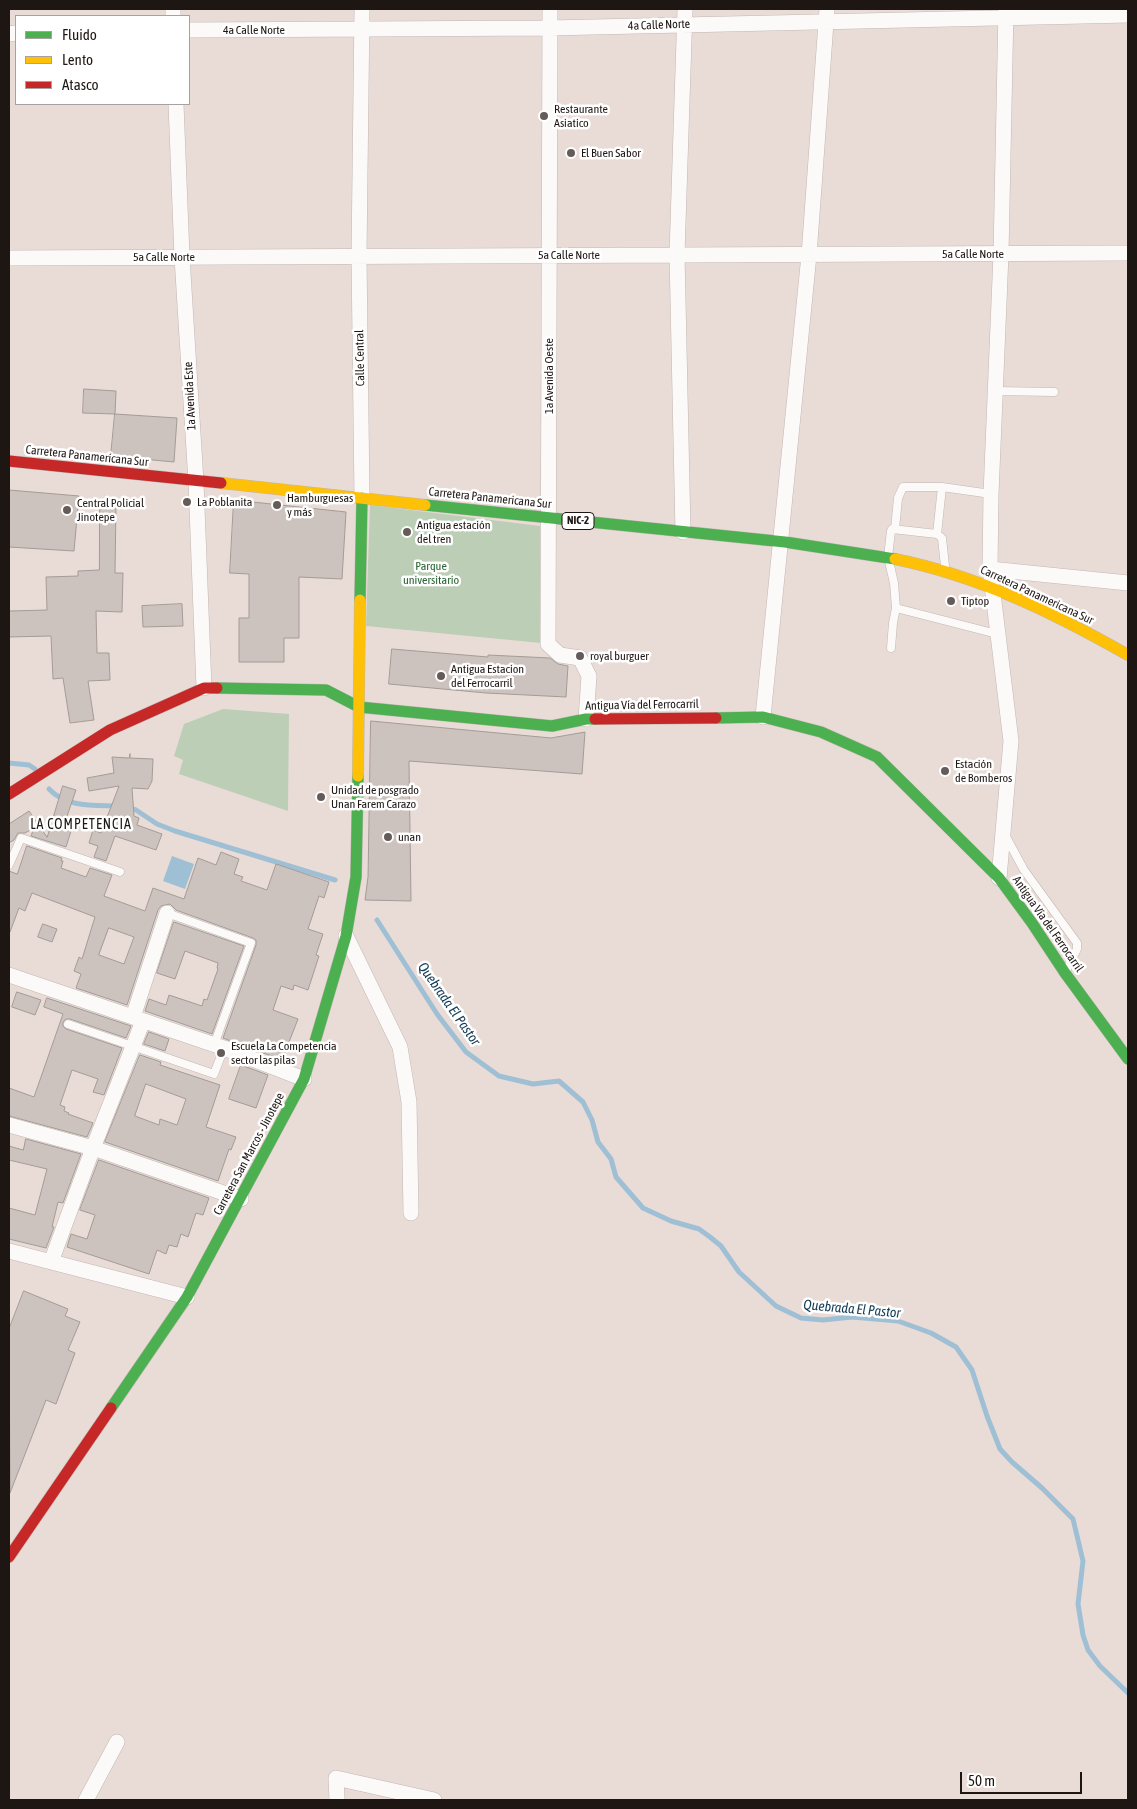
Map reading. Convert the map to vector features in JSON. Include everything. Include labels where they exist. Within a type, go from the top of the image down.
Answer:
[{"type":"main road","name":"Carretera Panamericana Sur","points":[[9,461],[683,532],[780,540],[888,557],[946,571],[991,587],[1056,616],[1128,655]]},
{"type":"main road","name":"Calle Central","points":[[359,707],[362,498]]},
{"type":"main road","name":"Antigua Vía del Ferrocarril","points":[[9,794],[110,730],[204,688],[326,690],[359,707],[552,726],[586,719],[763,718],[821,732],[877,757],[999,878],[1128,1059]]},
{"type":"main road","name":"Carretera San Marcos - Jinotepe","points":[[9,1557],[187,1297],[304,1079],[346,936],[356,877],[359,707]]},
{"type":"street","name":"Calle Central","points":[[362,9],[359,256],[362,498]]},
{"type":"street","name":"1a Avenida Oeste","points":[[550,9],[548,644],[560,655],[580,658],[589,676],[586,719]]},
{"type":"street","points":[[683,532],[677,254],[685,9]]},
{"type":"street","name":"4a Calle Norte","points":[[190,30],[549,28],[684,24],[827,15],[1005,13],[1128,15]]},
{"type":"street","points":[[999,878],[1011,741],[990,569],[991,494],[1001,254],[1005,13]]},
{"type":"street","points":[[763,718],[809,255],[827,15]]},
{"type":"street","name":"1a Avenida Este","points":[[176,105],[182,257],[196,482],[204,688]]},
{"type":"street","name":"5a Calle Norte","points":[[9,258],[677,254],[1128,254]]},
{"type":"street","points":[[990,569],[1128,583]]},
{"type":"street","points":[[51,1262],[133,1047],[138,1019],[167,913]]},
{"type":"street","points":[[346,936],[400,1047],[409,1102],[410,1212]]},
{"type":"street","points":[[9,975],[219,1046],[304,1079]]},
{"type":"street","points":[[9,1125],[93,1148],[241,1199]]},
{"type":"street","points":[[9,1251],[187,1297]]},
{"type":"street","points":[[86,1800],[117,1742]]},
{"type":"street","points":[[337,1800],[336,1778],[434,1800]]},
{"type":"lane","points":[[995,391],[1054,392]]},
{"type":"lane","points":[[895,529],[898,498],[903,487],[942,487],[991,494]]},
{"type":"lane","points":[[938,534],[942,487]]},
{"type":"lane","points":[[891,648],[896,608],[894,583],[888,557],[890,531],[895,529],[938,534],[942,538],[946,571]]},
{"type":"lane","points":[[896,608],[997,634]]},
{"type":"lane","points":[[1003,830],[1024,870],[1077,943],[1077,949],[1065,973]]},
{"type":"lane","points":[[9,865],[21,838],[120,872]]},
{"type":"lane","points":[[68,1024],[214,1074],[219,1046],[251,943],[167,913]]},
{"type":"green space","name":"Parque universitario","points":[[370,505],[540,526],[541,643],[366,626]]},
{"type":"green space","points":[[223,709],[289,714],[288,811],[179,774],[183,760],[174,756],[184,724]]},
{"type":"water","points":[[172,856],[194,864],[185,889],[163,881]]},
{"type":"building","points":[[84,389],[116,391],[115,414],[83,413]]},
{"type":"building","points":[[115,414],[177,418],[174,462],[111,456]]},
{"type":"building","points":[[9,490],[79,496],[74,551],[9,547]]},
{"type":"building","points":[[234,500],[346,512],[342,579],[299,577],[299,638],[284,638],[284,662],[239,662],[239,618],[249,618],[249,574],[230,573]]},
{"type":"building","points":[[100,505],[116,505],[115,573],[123,573],[122,612],[96,611],[97,653],[109,653],[110,680],[88,681],[94,720],[70,723],[63,678],[53,679],[51,636],[9,637],[9,611],[47,610],[46,577],[78,576],[78,571],[99,570]]},
{"type":"building","points":[[182,604],[183,626],[143,627],[142,606]]},
{"type":"building","points":[[392,649],[488,657],[488,655],[550,658],[558,664],[568,666],[566,697],[486,693],[389,684]]},
{"type":"building","name":"unan","points":[[371,721],[551,738],[585,732],[582,774],[409,761],[411,901],[365,900],[368,877]]},
{"type":"building","points":[[130,754],[130,758],[153,759],[152,781],[148,789],[132,788],[134,816],[139,818],[137,825],[162,834],[156,850],[115,836],[106,861],[94,857],[98,846],[89,843],[93,830],[101,833],[119,786],[89,791],[87,778],[114,773],[112,757],[129,758]]},
{"type":"building","points":[[63,786],[76,790],[64,825],[72,828],[66,847],[31,836],[34,828],[25,833],[18,833],[14,840],[9,843],[9,824],[29,811],[47,837]]},
{"type":"building","points":[[27,846],[62,858],[61,868],[86,877],[90,868],[112,875],[104,896],[145,911],[153,888],[184,899],[198,858],[216,865],[221,852],[239,859],[234,874],[243,877],[241,881],[267,890],[276,864],[329,882],[324,898],[319,896],[308,929],[323,934],[316,955],[319,956],[308,990],[294,985],[293,990],[281,986],[273,1010],[298,1019],[282,1060],[223,1038],[256,945],[256,940],[176,910],[170,904],[161,906],[158,910],[127,1005],[76,988],[81,974],[74,971],[79,957],[82,959],[95,917],[32,893],[25,911],[19,908],[9,932],[9,871],[17,874]],"holes":[[[109,928],[134,937],[124,964],[99,955]]]},
{"type":"building","points":[[174,922],[244,946],[212,1034],[145,1011],[149,999],[166,1005],[169,995],[202,1006],[204,999],[207,1000],[218,969],[218,963],[185,951],[175,979],[157,973]]},
{"type":"building","points":[[43,924],[57,929],[52,942],[38,937]]},
{"type":"building","points":[[17,992],[41,1000],[35,1015],[12,1007]]},
{"type":"building","points":[[47,998],[131,1026],[126,1038],[70,1019],[66,1019],[63,1022],[63,1026],[66,1029],[122,1048],[104,1095],[93,1092],[98,1079],[72,1070],[60,1105],[65,1107],[64,1111],[68,1114],[93,1123],[87,1137],[9,1116],[9,1088],[34,1097],[63,1014],[44,1007]]},
{"type":"building","points":[[149,1032],[169,1039],[165,1051],[144,1044]]},
{"type":"building","points":[[140,1055],[161,1062],[160,1065],[220,1085],[206,1127],[236,1137],[231,1150],[229,1149],[218,1181],[105,1142]],"holes":[[[146,1084],[186,1099],[177,1125],[160,1119],[159,1125],[135,1116]]]},
{"type":"building","points":[[241,1065],[268,1075],[256,1108],[229,1099]]},
{"type":"building","points":[[26,1139],[81,1154],[63,1203],[58,1202],[52,1227],[54,1227],[46,1248],[9,1239],[9,1208],[35,1215],[47,1169],[9,1160],[9,1146],[23,1150]]},
{"type":"building","points":[[99,1160],[209,1198],[203,1215],[196,1213],[188,1237],[181,1234],[177,1247],[169,1245],[166,1254],[157,1250],[149,1274],[67,1247],[71,1234],[87,1239],[95,1215],[80,1210]]},
{"type":"building","points":[[24,1291],[68,1309],[65,1316],[80,1322],[68,1350],[75,1353],[56,1404],[46,1400],[10,1493],[9,1329]]},
{"type":"waterway","name":"Quebrada El Pastor","points":[[9,763],[29,765],[35,769]]},
{"type":"waterway","name":"Quebrada El Pastor","points":[[49,789],[64,800],[72,802],[118,806]]},
{"type":"waterway","name":"Quebrada El Pastor","points":[[129,808],[136,810],[157,824],[175,831],[335,880]]},
{"type":"waterway","name":"Quebrada El Pastor","points":[[377,920],[437,1014],[466,1052],[499,1076],[533,1084],[559,1081],[583,1102],[592,1120],[598,1142],[611,1159],[616,1177],[643,1208],[671,1221],[699,1229],[721,1246],[739,1272],[776,1306],[801,1318],[823,1320],[852,1317],[898,1321],[931,1333],[956,1347],[972,1370],[1000,1449],[1073,1519],[1083,1561],[1078,1604],[1083,1635],[1088,1650],[1100,1666],[1128,1693]]},
{"type":"traffic: fast","points":[[360,600],[362,498]]},
{"type":"traffic: fast","points":[[425,505],[785,542],[895,559]]},
{"type":"traffic: fast","points":[[217,688],[326,690],[359,707],[552,726],[595,719]]},
{"type":"traffic: fast","points":[[716,718],[763,717],[821,732],[877,757],[999,878],[1128,1059]]},
{"type":"traffic: fast","points":[[111,1408],[187,1297],[304,1079],[346,936],[356,877],[358,776]]},
{"type":"traffic: slow","points":[[221,483],[425,505]]},
{"type":"traffic: slow","points":[[895,559],[926,566],[986,586],[1044,611],[1128,655]]},
{"type":"traffic: slow","points":[[358,776],[360,600]]},
{"type":"traffic: jam","points":[[9,461],[221,483]]},
{"type":"traffic: jam","points":[[9,794],[110,730],[204,688],[217,688]]},
{"type":"traffic: jam","points":[[595,719],[716,718]]},
{"type":"traffic: jam","points":[[9,1557],[111,1408]]},
{"type":"place","name":"Restaurante Asiatico","points":[[544,116]]},
{"type":"place","name":"El Buen Sabor","points":[[571,153]]},
{"type":"place","name":"La Poblanita","points":[[187,502]]},
{"type":"place","name":"Hamburguesas y más","points":[[277,505]]},
{"type":"place","name":"Central Policial Jinotepe","points":[[67,510]]},
{"type":"place","name":"Antigua estación del tren","points":[[407,532]]},
{"type":"place","name":"Tiptop","points":[[951,601]]},
{"type":"place","name":"royal burguer","points":[[580,656]]},
{"type":"place","name":"Antigua Estacion del Ferrocarril","points":[[441,676]]},
{"type":"place","name":"Estación de Bomberos","points":[[945,771]]},
{"type":"place","name":"Unidad de posgrado Unan Farem Carazo","points":[[321,797]]},
{"type":"place","name":"unan","points":[[388,837]]},
{"type":"place","name":"Escuela La Competencia sector las pilas","points":[[221,1053]]},
{"type":"district","name":"LA COMPETENCIA","points":[[81,825]]}]
